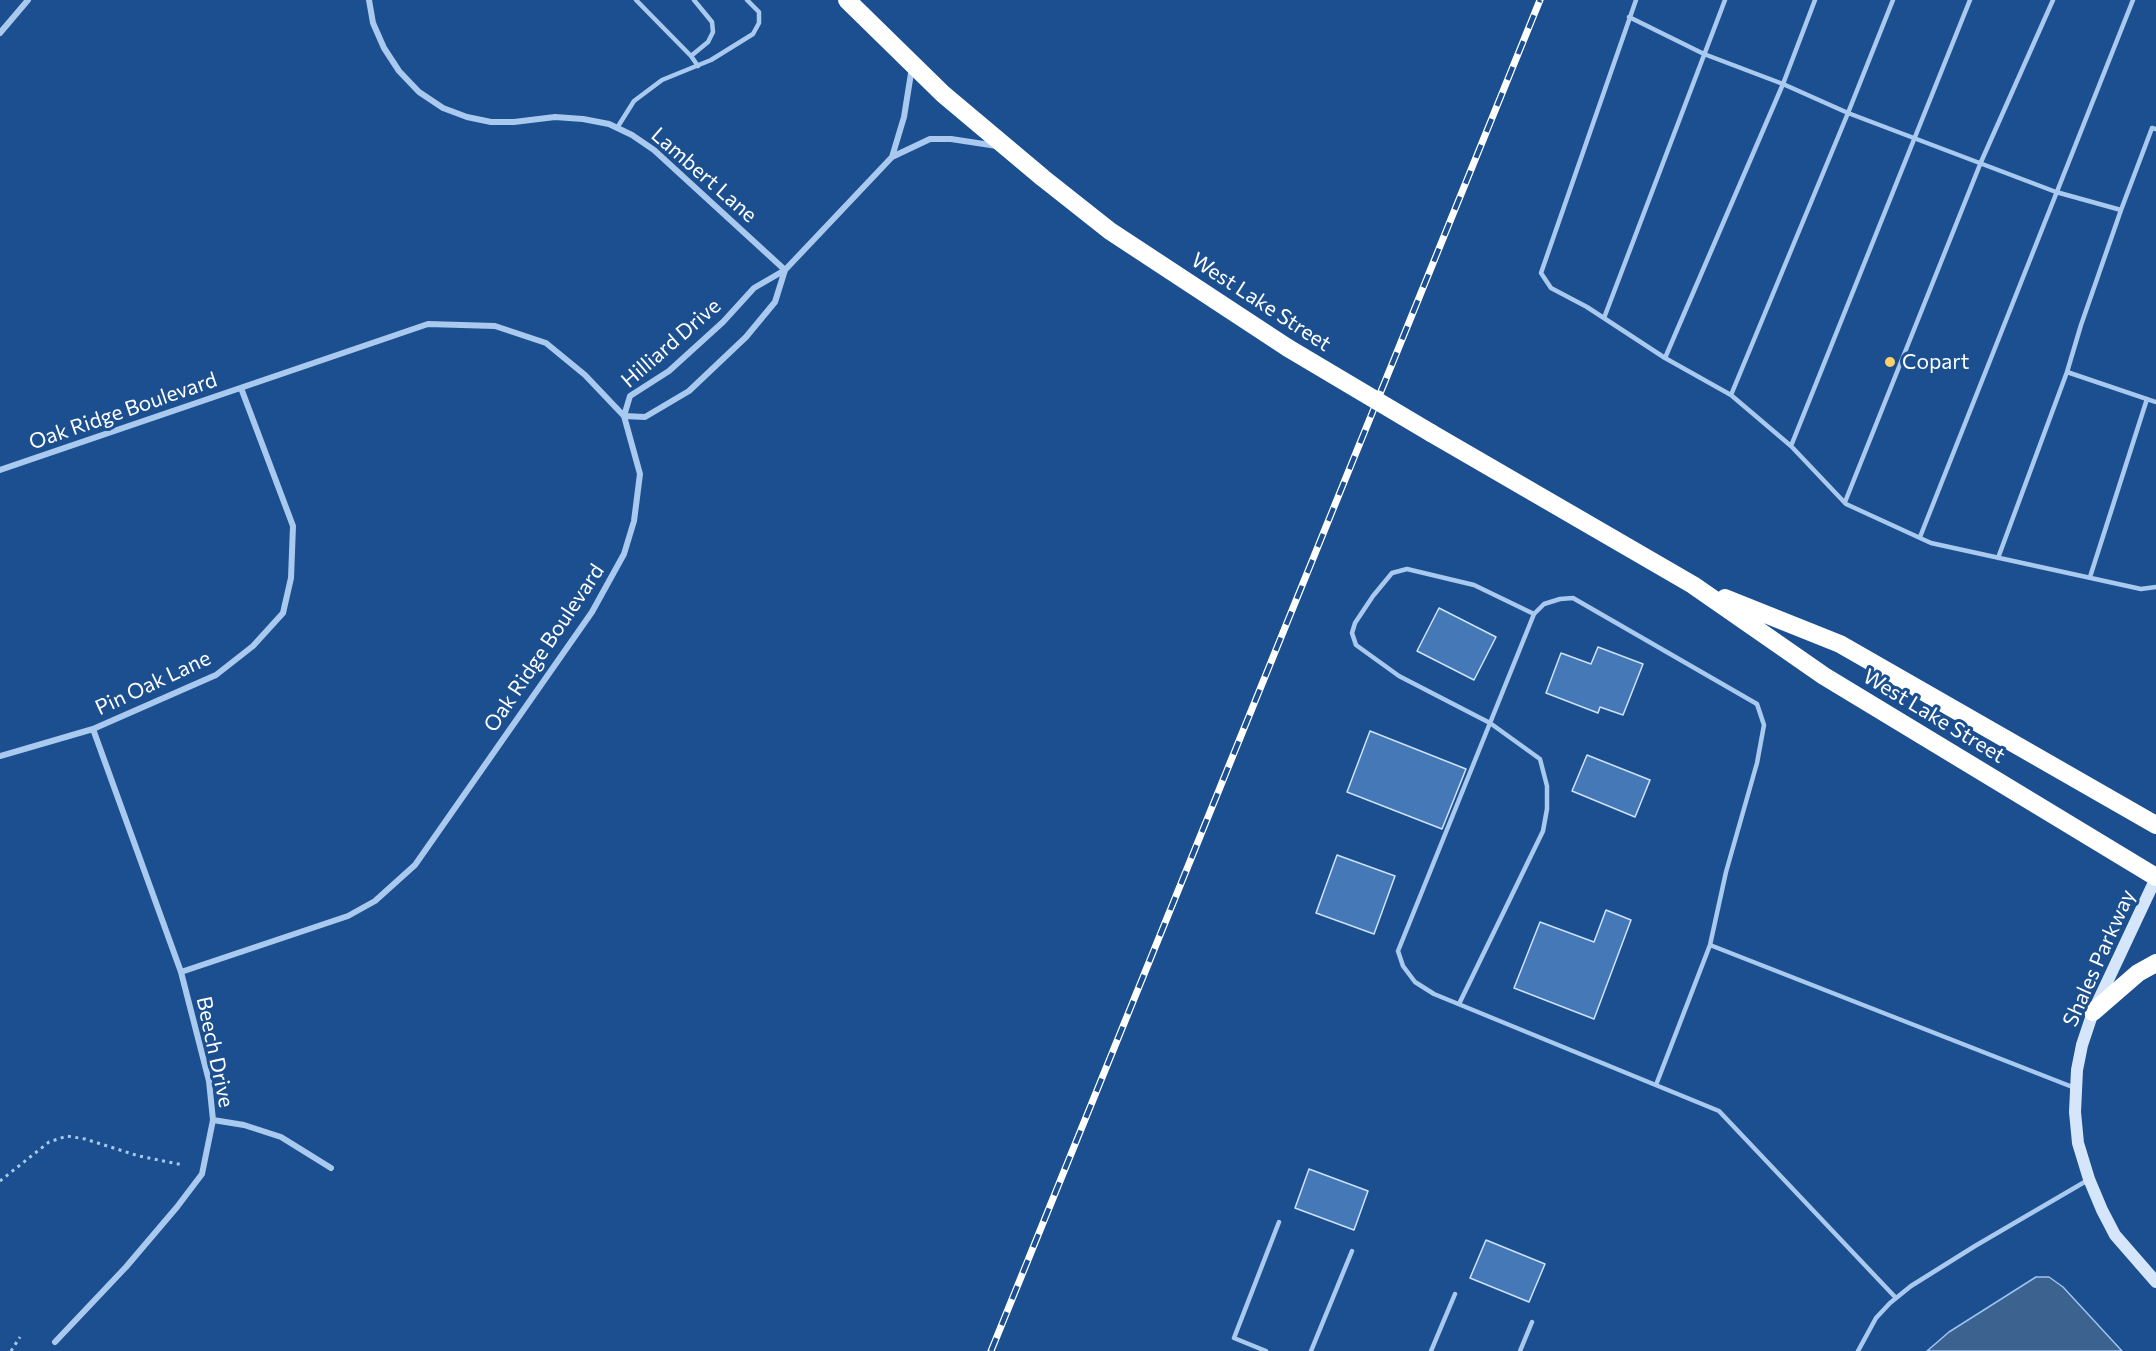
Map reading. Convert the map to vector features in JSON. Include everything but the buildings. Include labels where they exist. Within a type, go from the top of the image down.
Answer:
[{"type":"highway","name":"West Lake Street","points":[[847,0],[942,94],[1110,231],[1288,348],[1693,585],[1824,676],[2156,878]]},
{"type":"highway","name":"West Lake Street","points":[[1693,585],[1840,644],[2156,825]]},
{"type":"highway","points":[[2093,1012],[2138,973],[2156,963]]},
{"type":"street","points":[[0,33],[28,0]]},
{"type":"street","name":"Lambert Lane","points":[[369,0],[372,23],[399,71],[419,92],[443,108],[467,117],[491,122],[555,117],[583,119],[617,128],[632,135],[654,150],[785,270]]},
{"type":"street","name":"Hilliard Drive","points":[[892,157],[904,117],[912,64]]},
{"type":"street","name":"Hilliard Drive","points":[[785,270],[775,302],[746,337],[689,391],[645,417],[624,416],[630,396],[678,363],[723,322],[754,288],[785,270],[892,157],[930,139],[951,139],[1006,147]]},
{"type":"street","name":"Oak Ridge Boulevard","points":[[0,470],[428,324],[495,326],[546,343],[585,375],[624,416],[640,474],[634,521],[624,554],[592,612],[415,865],[375,901],[348,916],[181,972]]},
{"type":"street","name":"Pin Oak Lane","points":[[0,756],[93,729],[216,675],[253,646],[283,614],[291,578],[293,526],[242,388]]},
{"type":"street","name":"Beech Drive","points":[[55,1342],[126,1267],[202,1174],[213,1120],[209,1081],[181,972],[93,729]]},
{"type":"street","name":"Shales Parkway","points":[[2156,878],[2093,1012],[2082,1045],[2075,1088],[2074,1112],[2078,1143],[2102,1210],[2115,1235],[2156,1282]]},
{"type":"street","points":[[213,1120],[244,1125],[281,1137],[331,1168]]},
{"type":"lane","points":[[636,0],[698,66]]},
{"type":"lane","points":[[691,56],[708,42],[713,32],[712,21],[694,0]]},
{"type":"lane","points":[[617,128],[634,101],[662,80],[711,60],[753,34],[759,23],[759,12],[747,0]]},
{"type":"lane","points":[[1636,0],[1541,273],[1551,288],[1604,318],[1665,358],[1731,395],[1791,446],[1845,502],[1931,543],[2141,589],[2156,587]]},
{"type":"lane","points":[[1604,318],[1725,0]]},
{"type":"lane","points":[[1665,358],[1783,84],[1815,0]]},
{"type":"lane","points":[[1731,395],[1893,0]]},
{"type":"lane","points":[[1791,446],[1970,0]]},
{"type":"lane","points":[[1845,502],[1981,162],[2053,0]]},
{"type":"lane","points":[[1920,537],[2133,0]]},
{"type":"lane","points":[[1629,17],[1704,54],[1783,84],[1848,113],[2056,192],[2121,210]]},
{"type":"lane","points":[[1998,558],[2067,372],[2121,210],[2152,128],[2156,129]]},
{"type":"lane","points":[[2067,372],[2156,402]]},
{"type":"lane","points":[[2090,577],[2147,399]]},
{"type":"lane","points":[[1459,1004],[1543,831],[1547,809],[1547,786],[1540,759],[1490,723],[1399,676],[1356,645],[1352,633],[1355,623],[1373,596],[1392,573],[1407,569],[1474,585],[1534,614]]},
{"type":"lane","points":[[1656,1085],[1710,945],[1726,872],[1758,763],[1764,725],[1757,704],[1574,598],[1560,599],[1544,604],[1534,614],[1398,951],[1403,966],[1415,982],[1434,994],[1719,1111],[1896,1298]]},
{"type":"lane","points":[[1710,945],[2075,1088]]},
{"type":"lane","points":[[1858,1351],[1876,1318],[1896,1298],[1948,1262],[2089,1179]]},
{"type":"lane","points":[[1266,1351],[1234,1338],[1279,1222]]},
{"type":"lane","points":[[1311,1351],[1352,1251]]},
{"type":"lane","points":[[1431,1351],[1455,1294]]},
{"type":"lane","points":[[1520,1351],[1532,1323]]},
{"type":"path","points":[[0,1181],[49,1142],[67,1136],[85,1139],[138,1156],[183,1164]]},
{"type":"path","points":[[11,1351],[20,1337]]},
{"type":"water","points":[[2036,1277],[2049,1277],[2063,1287],[2122,1351],[1927,1351],[1949,1332]]},
{"type":"railway","points":[[991,1351],[1540,0]]},
{"type":"place","name":"Copart","points":[[1890,362]]}]
